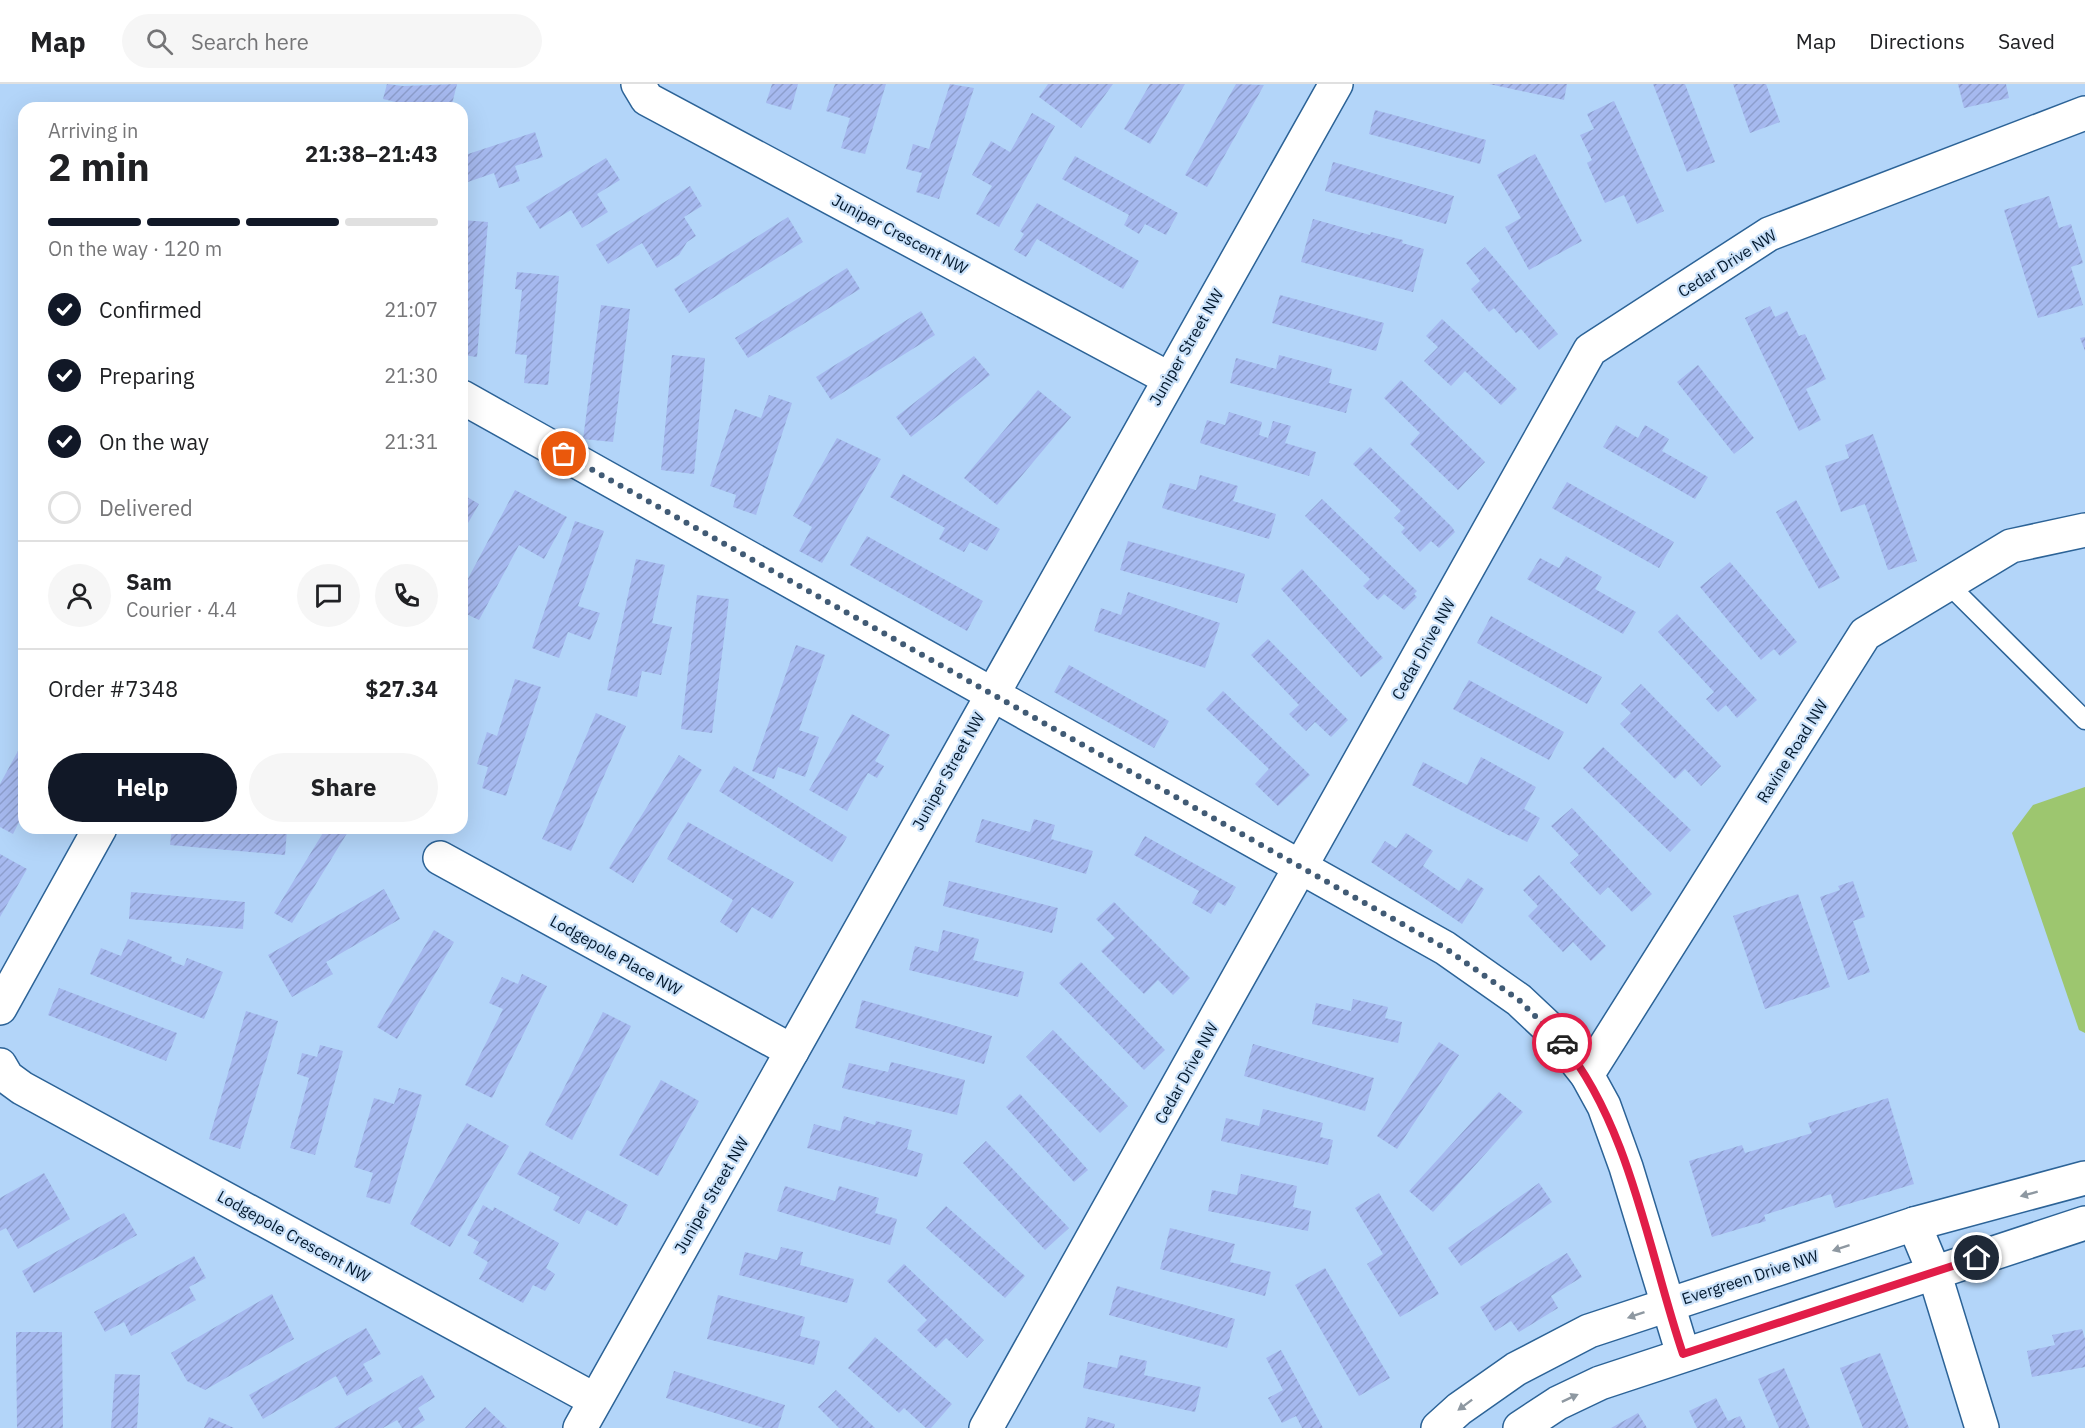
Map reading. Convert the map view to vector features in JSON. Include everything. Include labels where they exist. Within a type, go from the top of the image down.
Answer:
[{"type":"street","name":"Juniper Crescent NW","points":[[638,84],[646,99],[1168,378]]},
{"type":"street","name":"Juniper Street NW","points":[[580,1428],[990,694],[1336,84]]},
{"type":"street","name":"Cedar Drive NW","points":[[986,1428],[1590,350],[1769,234],[2085,112]]},
{"type":"street","points":[[468,400],[1445,948],[1519,1000],[1553,1032],[1587,1075],[1604,1106],[1626,1167],[1683,1354]]},
{"type":"street","name":"Ravine Road NW","points":[[1587,1075],[1865,634],[2011,546],[2085,530]]},
{"type":"street","points":[[0,1008],[97,834]]},
{"type":"street","name":"Lodgepole Place NW","points":[[440,858],[792,1051]]},
{"type":"street","name":"Lodgepole Crescent NW","points":[[0,1065],[8,1077],[22,1088],[595,1400]]},
{"type":"street","name":"Evergreen Drive NW","points":[[1438,1428],[1487,1388],[1553,1347],[1588,1331],[1914,1224],[2085,1179]]},
{"type":"street","points":[[1520,1428],[1558,1403],[1600,1383],[2085,1223]]},
{"type":"street","points":[[1914,1224],[1934,1272],[1982,1428]]},
{"type":"lane","points":[[1948,584],[2085,720]]},
{"type":"green space","points":[[2085,787],[2085,1033],[2079,1030],[2012,833],[2033,805]]},
{"type":"building","points":[[387,84],[403,86],[457,84],[452,102],[396,102],[383,99]]},
{"type":"building","points":[[772,84],[798,84],[791,110],[766,103]]},
{"type":"building","points":[[835,84],[886,84],[865,154],[841,148],[850,118],[826,111]]},
{"type":"building","points":[[950,84],[974,88],[939,199],[916,192],[922,173],[906,169],[913,144],[929,149]]},
{"type":"building","points":[[1048,84],[1113,84],[1081,128],[1039,97]]},
{"type":"building","points":[[1150,84],[1185,84],[1150,144],[1124,129]]},
{"type":"building","points":[[1236,84],[1264,85],[1207,187],[1185,175]]},
{"type":"building","points":[[1489,84],[1567,84],[1564,100]]},
{"type":"building","points":[[1653,84],[1685,84],[1715,162],[1687,172]]},
{"type":"building","points":[[1733,84],[1766,84],[1780,122],[1750,133]]},
{"type":"building","points":[[1958,84],[2006,84],[2009,98],[1964,108]]},
{"type":"building","points":[[1614,101],[1664,211],[1637,224],[1624,195],[1605,203],[1587,163],[1592,160],[1580,135],[1594,129],[1587,114]]},
{"type":"building","points":[[1375,110],[1486,140],[1480,164],[1369,134]]},
{"type":"building","points":[[1032,113],[1055,126],[999,227],[976,214],[992,186],[972,175],[991,141],[1010,152]]},
{"type":"building","points":[[535,132],[543,157],[515,166],[520,181],[499,188],[494,173],[468,182],[468,154]]},
{"type":"building","points":[[1535,154],[1582,241],[1529,270],[1505,227],[1521,218],[1497,175]]},
{"type":"building","points":[[1075,156],[1178,213],[1166,235],[1145,224],[1139,234],[1124,225],[1129,215],[1062,179]]},
{"type":"building","points":[[606,158],[620,180],[597,194],[608,212],[582,228],[571,210],[540,229],[526,207]]},
{"type":"building","points":[[1333,162],[1454,196],[1446,224],[1325,191]]},
{"type":"building","points":[[690,186],[702,206],[684,217],[696,236],[687,242],[679,255],[657,268],[642,243],[608,264],[596,245]]},
{"type":"building","points":[[2049,196],[2059,228],[2071,224],[2083,263],[2071,267],[2083,305],[2038,318],[2004,210]]},
{"type":"building","points":[[1037,203],[1139,261],[1123,289],[1037,239],[1026,257],[1014,250],[1024,234],[1020,231]]},
{"type":"building","points":[[788,217],[803,242],[689,313],[674,289]]},
{"type":"building","points":[[1313,219],[1370,235],[1371,232],[1403,240],[1402,243],[1424,249],[1413,292],[1301,262]]},
{"type":"building","points":[[468,220],[488,222],[477,357],[468,356]]},
{"type":"building","points":[[1485,247],[1558,334],[1539,350],[1521,329],[1516,333],[1494,308],[1489,312],[1471,289],[1480,281],[1466,263]]},
{"type":"building","points":[[847,268],[860,289],[748,358],[735,338]]},
{"type":"building","points":[[517,272],[559,276],[548,385],[524,383],[527,355],[515,354],[522,290],[515,289]]},
{"type":"building","points":[[1280,295],[1384,323],[1376,351],[1272,323]]},
{"type":"building","points":[[601,305],[630,309],[613,442],[583,439]]},
{"type":"building","points":[[1770,306],[1775,317],[1787,311],[1799,336],[1805,334],[1826,379],[1806,389],[1821,420],[1799,431],[1745,318]]},
{"type":"building","points":[[921,311],[935,335],[831,400],[816,377]]},
{"type":"building","points":[[1442,319],[1517,389],[1501,405],[1465,371],[1451,386],[1424,361],[1438,347],[1426,336]]},
{"type":"building","points":[[2085,337],[2085,351],[2080,338]]},
{"type":"building","points":[[672,355],[705,358],[694,474],[661,470]]},
{"type":"building","points":[[1279,355],[1332,369],[1329,383],[1352,389],[1346,413],[1230,383],[1236,358],[1276,369]]},
{"type":"building","points":[[974,356],[990,375],[911,437],[896,417]]},
{"type":"building","points":[[1698,365],[1754,438],[1734,454],[1677,382]]},
{"type":"building","points":[[1401,380],[1485,462],[1458,490],[1410,444],[1420,433],[1384,398]]},
{"type":"building","points":[[1038,390],[1071,417],[997,505],[964,478]]},
{"type":"building","points":[[769,395],[792,403],[756,515],[733,507],[736,495],[710,486],[735,409],[761,418]]},
{"type":"building","points":[[1229,412],[1262,422],[1259,435],[1268,438],[1273,421],[1291,426],[1285,443],[1316,452],[1309,476],[1200,443],[1207,420],[1225,425]]},
{"type":"building","points":[[1616,425],[1638,438],[1645,425],[1669,439],[1662,451],[1708,477],[1695,499],[1603,447]]},
{"type":"building","points":[[1873,434],[1917,561],[1888,570],[1865,504],[1841,512],[1825,466],[1849,458],[1845,445]]},
{"type":"building","points":[[837,438],[881,459],[822,563],[799,551],[812,527],[793,516]]},
{"type":"building","points":[[1370,447],[1452,527],[1455,532],[1439,548],[1431,541],[1420,552],[1401,532],[1405,528],[1394,518],[1401,511],[1353,464]]},
{"type":"building","points":[[903,474],[1000,529],[987,551],[970,542],[964,552],[939,539],[945,528],[890,497]]},
{"type":"building","points":[[1200,475],[1238,486],[1233,501],[1276,514],[1269,539],[1162,508],[1170,483],[1196,490]]},
{"type":"building","points":[[1567,482],[1674,542],[1659,568],[1552,508]]},
{"type":"building","points":[[515,490],[567,517],[544,559],[519,545],[479,620],[468,615],[468,579]]},
{"type":"building","points":[[468,498],[479,504],[468,523]]},
{"type":"building","points":[[1322,499],[1417,591],[1414,594],[1417,597],[1404,610],[1384,594],[1378,600],[1363,586],[1370,579],[1305,516]]},
{"type":"building","points":[[1796,500],[1840,578],[1819,589],[1776,512]]},
{"type":"building","points":[[575,521],[604,531],[578,606],[600,613],[590,640],[568,632],[559,658],[532,648]]},
{"type":"building","points":[[867,536],[983,601],[967,631],[850,565]]},
{"type":"building","points":[[1128,541],[1245,574],[1237,603],[1120,570]]},
{"type":"building","points":[[1566,556],[1602,577],[1595,589],[1636,612],[1623,634],[1527,579],[1540,558],[1559,568]]},
{"type":"building","points":[[636,559],[665,565],[652,623],[672,627],[661,675],[642,671],[637,697],[607,690]]},
{"type":"building","points":[[1730,562],[1797,642],[1780,656],[1774,649],[1761,660],[1700,587]]},
{"type":"building","points":[[1302,569],[1383,658],[1361,677],[1281,589]]},
{"type":"building","points":[[1128,592],[1220,623],[1205,668],[1094,631],[1101,608],[1121,615]]},
{"type":"building","points":[[697,595],[729,599],[712,733],[681,729]]},
{"type":"building","points":[[1677,614],[1757,700],[1737,718],[1726,705],[1718,712],[1706,699],[1714,692],[1658,632]]},
{"type":"building","points":[[1491,616],[1602,677],[1587,704],[1477,643]]},
{"type":"building","points":[[1268,639],[1348,720],[1331,737],[1315,722],[1306,731],[1289,714],[1299,705],[1251,655]]},
{"type":"building","points":[[796,645],[825,655],[799,730],[819,737],[805,777],[778,767],[774,779],[752,771]]},
{"type":"building","points":[[1069,665],[1169,721],[1154,748],[1054,692]]},
{"type":"building","points":[[515,679],[541,687],[506,796],[482,788],[488,767],[477,764],[487,732],[497,736]]},
{"type":"building","points":[[1469,680],[1564,732],[1549,760],[1453,709]]},
{"type":"building","points":[[1641,684],[1721,766],[1701,786],[1685,769],[1675,779],[1620,724],[1631,713],[1621,704]]},
{"type":"building","points":[[1223,691],[1310,775],[1278,806],[1255,784],[1269,769],[1206,709]]},
{"type":"building","points":[[596,713],[626,726],[571,851],[542,839]]},
{"type":"building","points":[[852,714],[890,735],[875,761],[884,766],[877,778],[868,773],[847,811],[809,790]]},
{"type":"building","points":[[1603,747],[1691,830],[1670,852],[1583,768]]},
{"type":"building","points":[[18,751],[18,824],[13,834],[0,827],[0,784]]},
{"type":"building","points":[[679,755],[702,770],[633,883],[609,868]]},
{"type":"building","points":[[1481,757],[1536,787],[1524,809],[1540,818],[1527,842],[1511,834],[1510,836],[1412,785],[1423,762],[1467,785]]},
{"type":"building","points":[[734,766],[847,837],[832,862],[719,791]]},
{"type":"building","points":[[1572,808],[1652,894],[1632,912],[1608,887],[1600,895],[1570,863],[1579,855],[1551,826]]},
{"type":"building","points":[[982,819],[1030,832],[1034,819],[1055,825],[1051,839],[1093,851],[1086,874],[975,842]]},
{"type":"building","points":[[688,822],[794,882],[772,919],[752,907],[737,933],[720,922],[733,900],[667,859]]},
{"type":"building","points":[[1406,833],[1433,851],[1423,866],[1459,891],[1468,878],[1484,889],[1462,924],[1371,862],[1385,841],[1396,848]]},
{"type":"building","points":[[171,834],[287,834],[285,855],[170,845]]},
{"type":"building","points":[[322,834],[347,834],[292,923],[274,913]]},
{"type":"building","points":[[1145,836],[1236,887],[1225,906],[1218,902],[1211,914],[1192,903],[1199,891],[1134,855]]},
{"type":"building","points":[[0,854],[27,869],[0,917]]},
{"type":"building","points":[[1539,875],[1606,946],[1591,961],[1573,942],[1563,952],[1528,916],[1538,906],[1523,890]]},
{"type":"building","points":[[949,881],[1058,908],[1052,933],[943,906]]},
{"type":"building","points":[[1853,881],[1865,917],[1853,921],[1870,972],[1848,980],[1820,897],[1840,890],[1838,886]]},
{"type":"building","points":[[384,889],[400,919],[326,962],[333,974],[292,997],[268,955]]},
{"type":"building","points":[[131,892],[245,902],[243,929],[129,919]]},
{"type":"building","points":[[1798,894],[1830,987],[1765,1009],[1733,916]]},
{"type":"building","points":[[1114,902],[1190,978],[1173,995],[1158,980],[1144,994],[1101,951],[1115,938],[1096,919]]},
{"type":"building","points":[[434,930],[454,942],[397,1039],[377,1027]]},
{"type":"building","points":[[943,930],[979,939],[973,960],[1024,972],[1018,997],[909,970],[915,946],[938,952]]},
{"type":"building","points":[[128,939],[172,957],[171,961],[184,966],[187,958],[223,972],[204,1019],[90,974],[101,948],[121,956]]},
{"type":"building","points":[[1081,962],[1165,1050],[1144,1070],[1059,983]]},
{"type":"building","points":[[522,974],[547,986],[492,1098],[465,1085],[503,1009],[489,1003],[502,977],[518,984]]},
{"type":"building","points":[[59,988],[177,1033],[166,1061],[48,1015]]},
{"type":"building","points":[[1353,999],[1388,1007],[1385,1018],[1402,1022],[1398,1043],[1312,1024],[1316,1003],[1351,1011]]},
{"type":"building","points":[[862,1000],[992,1036],[984,1064],[855,1028]]},
{"type":"building","points":[[246,1011],[278,1021],[240,1149],[209,1139]]},
{"type":"building","points":[[603,1012],[631,1026],[572,1140],[545,1125]]},
{"type":"building","points":[[1053,1030],[1128,1106],[1100,1133],[1026,1057]]},
{"type":"building","points":[[1439,1042],[1459,1055],[1397,1149],[1377,1136]]},
{"type":"building","points":[[1253,1044],[1374,1078],[1365,1111],[1244,1076]]},
{"type":"building","points":[[320,1045],[343,1051],[315,1155],[290,1148],[309,1078],[297,1074],[302,1053],[317,1057]]},
{"type":"building","points":[[891,1062],[965,1080],[957,1115],[842,1088],[849,1063],[888,1072]]},
{"type":"building","points":[[661,1080],[699,1101],[658,1176],[619,1155]]},
{"type":"building","points":[[399,1088],[422,1095],[390,1204],[366,1197],[373,1173],[354,1167],[374,1098],[394,1104]]},
{"type":"building","points":[[1499,1092],[1523,1112],[1433,1212],[1409,1191]]},
{"type":"building","points":[[1020,1094],[1088,1170],[1074,1182],[1006,1107]]},
{"type":"building","points":[[1888,1098],[1914,1184],[1835,1208],[1831,1194],[1764,1215],[1766,1221],[1712,1237],[1689,1161],[1742,1145],[1745,1153],[1812,1133],[1808,1123]]},
{"type":"building","points":[[1263,1109],[1323,1123],[1320,1137],[1333,1140],[1328,1165],[1221,1141],[1226,1118],[1259,1126]]},
{"type":"building","points":[[844,1116],[875,1125],[876,1121],[912,1130],[907,1149],[923,1154],[917,1177],[807,1148],[814,1124],[840,1131]]},
{"type":"building","points":[[467,1123],[509,1146],[450,1247],[410,1224]]},
{"type":"building","points":[[986,1141],[1069,1228],[1045,1250],[963,1163]]},
{"type":"building","points":[[530,1151],[628,1205],[617,1226],[587,1210],[579,1224],[553,1210],[560,1197],[517,1174]]},
{"type":"building","points":[[44,1173],[70,1219],[18,1249],[6,1228],[0,1231],[0,1198]]},
{"type":"building","points":[[1241,1174],[1297,1186],[1293,1207],[1311,1211],[1308,1231],[1208,1211],[1212,1190],[1237,1195]]},
{"type":"building","points":[[1539,1183],[1552,1202],[1461,1266],[1448,1248]]},
{"type":"building","points":[[785,1186],[835,1201],[839,1186],[879,1198],[875,1213],[897,1219],[890,1245],[777,1211]]},
{"type":"building","points":[[1379,1193],[1439,1294],[1400,1317],[1367,1264],[1383,1254],[1355,1208]]},
{"type":"building","points":[[483,1205],[493,1211],[494,1207],[559,1243],[546,1268],[555,1274],[545,1291],[533,1285],[523,1303],[479,1279],[488,1262],[473,1253],[479,1242],[467,1235]]},
{"type":"building","points":[[946,1206],[1025,1276],[1005,1298],[926,1228]]},
{"type":"building","points":[[124,1213],[137,1235],[34,1293],[22,1271]]},
{"type":"building","points":[[1170,1228],[1235,1244],[1230,1262],[1271,1272],[1265,1296],[1160,1269]]},
{"type":"building","points":[[781,1247],[803,1252],[800,1265],[854,1279],[847,1303],[739,1275],[745,1252],[777,1260]]},
{"type":"building","points":[[1567,1253],[1582,1277],[1551,1296],[1558,1308],[1519,1332],[1511,1321],[1495,1331],[1480,1307]]},
{"type":"building","points":[[194,1256],[206,1278],[189,1287],[196,1300],[131,1336],[124,1322],[105,1332],[94,1312]]},
{"type":"building","points":[[904,1264],[984,1340],[967,1358],[946,1338],[936,1348],[917,1330],[927,1320],[887,1281]]},
{"type":"building","points":[[1325,1268],[1390,1378],[1359,1396],[1295,1285]]},
{"type":"building","points":[[1117,1286],[1235,1319],[1227,1348],[1109,1315]]},
{"type":"building","points":[[272,1294],[294,1339],[205,1390],[187,1381],[171,1353]]},
{"type":"building","points":[[718,1295],[805,1317],[800,1336],[820,1341],[814,1365],[707,1339]]},
{"type":"building","points":[[366,1328],[381,1354],[363,1364],[373,1381],[347,1396],[336,1376],[263,1419],[249,1395]]},
{"type":"building","points":[[2082,1329],[2085,1339],[2085,1367],[2032,1377],[2027,1351],[2055,1345],[2052,1335]]},
{"type":"building","points":[[16,1332],[62,1332],[63,1428],[17,1428]]},
{"type":"building","points":[[875,1337],[952,1404],[931,1428],[926,1428],[904,1408],[899,1413],[848,1368]]},
{"type":"building","points":[[1281,1350],[1323,1428],[1302,1428],[1296,1416],[1282,1423],[1268,1398],[1283,1390],[1266,1358]]},
{"type":"building","points":[[1880,1353],[1909,1428],[1863,1428],[1840,1368]]},
{"type":"building","points":[[1120,1355],[1147,1361],[1144,1375],[1201,1387],[1195,1412],[1083,1388],[1088,1362],[1117,1368]]},
{"type":"building","points":[[1784,1368],[1810,1428],[1779,1428],[1758,1379]]},
{"type":"building","points":[[674,1371],[785,1405],[778,1428],[764,1428],[666,1398]]},
{"type":"building","points":[[115,1374],[140,1375],[137,1428],[111,1428]]},
{"type":"building","points":[[422,1375],[435,1397],[418,1408],[425,1420],[413,1428],[402,1428],[397,1420],[383,1428],[334,1428]]},
{"type":"building","points":[[836,1390],[875,1428],[839,1428],[818,1407]]},
{"type":"building","points":[[1716,1398],[1728,1421],[1740,1416],[1746,1428],[1697,1428],[1689,1411]]},
{"type":"building","points":[[485,1407],[507,1428],[465,1428]]},
{"type":"building","points":[[1638,1413],[1647,1428],[1611,1428]]},
{"type":"building","points":[[209,1417],[234,1428],[204,1428]]},
{"type":"building","points":[[1088,1417],[1115,1424],[1114,1428],[1085,1428]]},
{"type":"way so far","points":[[564,454],[1445,948],[1519,1000],[1562,1043]]},
{"type":"route","points":[[1562,1043],[1587,1075],[1604,1106],[1626,1167],[1683,1354],[1977,1258]]}]
